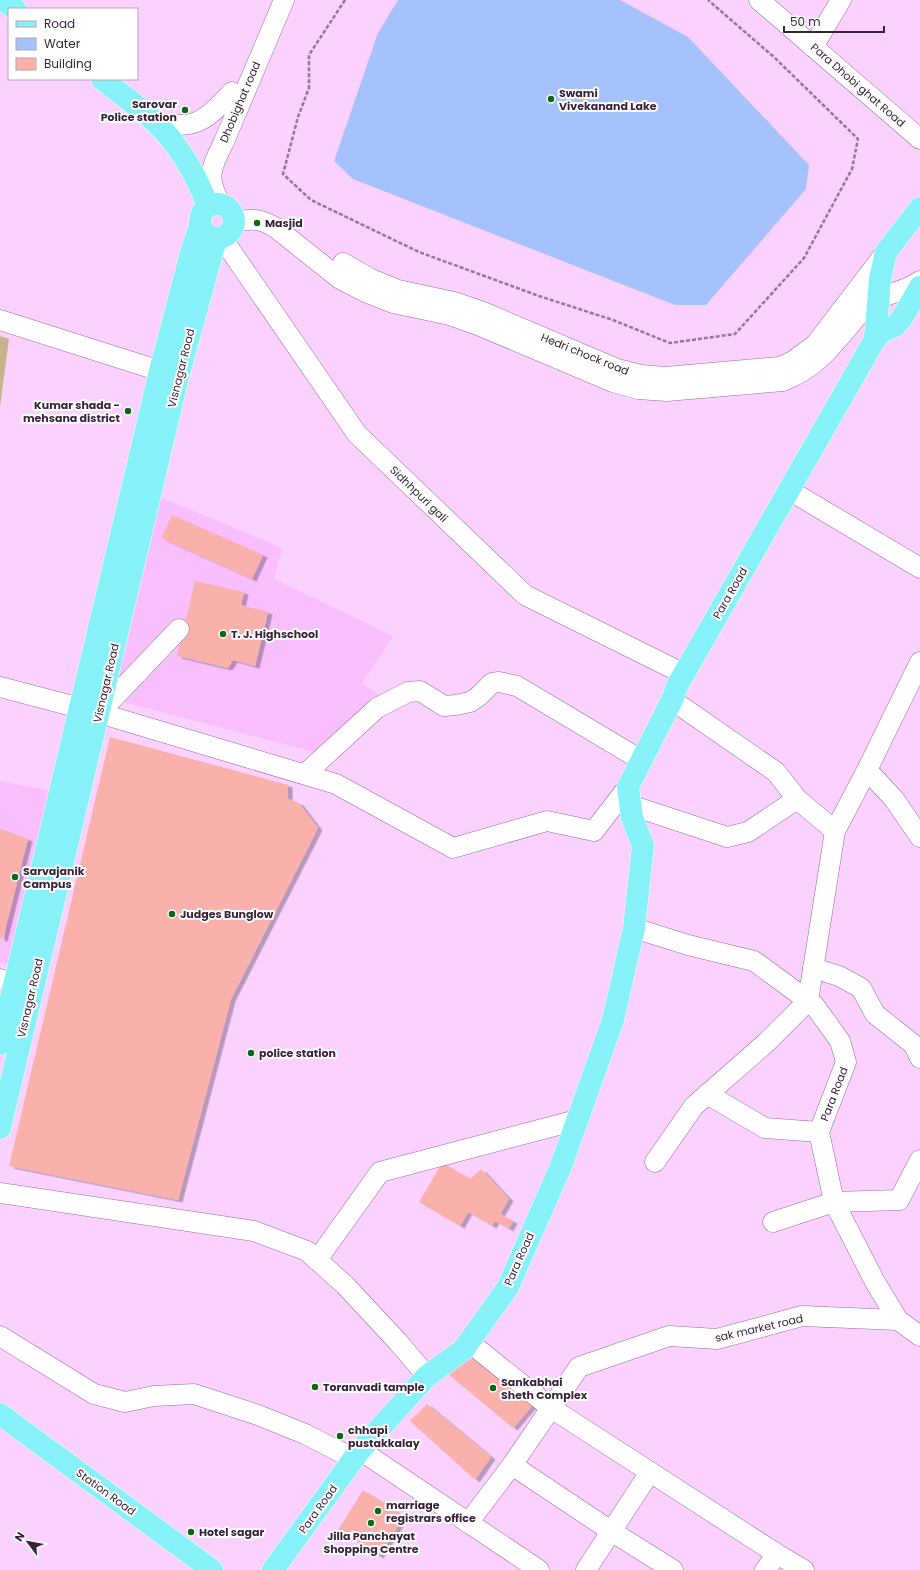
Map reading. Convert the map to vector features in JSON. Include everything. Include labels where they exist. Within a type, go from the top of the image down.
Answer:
[{"type":"main road","points":[[4,0],[14,8]]},
{"type":"main road","points":[[103,80],[155,122],[175,144],[192,170],[219,221]]},
{"type":"main road","points":[[874,342],[876,330],[876,283],[886,252],[920,208]]},
{"type":"main road","name":"Visnagar Road","points":[[0,1044],[89,711],[169,374],[219,221]]},
{"type":"main road","name":"Para Road","points":[[273,1570],[357,1454],[427,1376],[463,1350],[508,1287],[561,1166],[613,1020],[634,928],[642,845],[632,818],[630,796],[641,760],[672,700],[677,686],[874,342],[881,332],[895,326],[902,318],[912,297]]},
{"type":"main road","name":"Visnagar Road","points":[[0,1128],[16,984]]},
{"type":"main road","name":"Station Road","points":[[0,1414],[212,1570]]},
{"type":"street","name":"Dhobighat road","points":[[192,170],[204,152],[272,0]]},
{"type":"street","name":"Dhobighat road","points":[[219,221],[216,196],[212,184],[212,165],[284,0]]},
{"type":"street","name":"Para Dhobi ghat Road","points":[[759,0],[920,139]]},
{"type":"street","points":[[813,47],[841,0]]},
{"type":"street","points":[[155,122],[184,126],[199,122],[219,106],[232,92]]},
{"type":"street","name":"Hedri chock road","points":[[219,221],[244,207],[258,206],[273,210],[285,217],[347,267],[370,279],[398,290],[454,302],[483,312],[617,369],[641,375],[666,377],[780,367],[793,361],[815,345],[876,283]]},
{"type":"street","name":"Hedri chock road","points":[[219,221],[250,219],[266,222],[276,228],[340,279],[365,292],[394,303],[450,315],[478,325],[613,382],[638,389],[667,391],[783,381],[800,374],[825,355],[866,306],[876,283]]},
{"type":"street","name":"Sidhhpuri gali","points":[[219,221],[357,434],[524,595],[684,674]]},
{"type":"street","name":"Hedri chock road","points":[[876,283],[912,297],[920,281]]},
{"type":"street","points":[[0,320],[169,374]]},
{"type":"street","points":[[789,490],[920,568]]},
{"type":"street","points":[[89,711],[179,629]]},
{"type":"street","points":[[655,1162],[694,1106],[767,1042],[808,1000],[835,831],[920,662]]},
{"type":"street","points":[[305,774],[377,708],[408,692],[420,691],[444,706],[456,706],[470,702],[479,696],[492,683],[499,682],[517,686],[641,760]]},
{"type":"street","points":[[0,687],[89,711],[336,784],[453,848],[547,821],[594,831],[630,796],[727,837],[748,832],[797,799]]},
{"type":"street","points":[[672,700],[776,772],[797,799],[835,831]]},
{"type":"street","points":[[867,770],[894,799],[920,838]]},
{"type":"street","name":"Para Road","points":[[634,928],[688,945],[754,962],[814,1005],[840,1041],[846,1062],[819,1132],[834,1202],[875,1282],[898,1320],[920,1336]]},
{"type":"street","points":[[813,968],[839,976],[860,988],[875,1014],[914,1045],[920,1058]]},
{"type":"street","points":[[707,1094],[765,1128],[819,1132]]},
{"type":"street","points":[[317,1260],[380,1172],[577,1120]]},
{"type":"street","points":[[773,1222],[834,1202],[899,1200],[920,1160]]},
{"type":"street","points":[[0,1192],[254,1231],[307,1251],[345,1285],[398,1342],[427,1376]]},
{"type":"street","name":"sak market road","points":[[468,1523],[512,1464],[579,1367],[669,1336],[717,1339],[802,1316],[898,1320]]},
{"type":"street","points":[[0,1336],[94,1394],[125,1402],[154,1396],[194,1394],[258,1415],[357,1454],[468,1523],[539,1570]]},
{"type":"street","points":[[469,1342],[551,1408],[804,1570]]},
{"type":"street","points":[[512,1464],[611,1531],[673,1570]]},
{"type":"street","points":[[586,1570],[650,1472]]},
{"type":"street","points":[[765,1570],[777,1554]]},
{"type":"path","points":[[345,0],[309,55],[309,88],[298,117],[283,174],[311,200],[419,252],[539,296],[613,320],[670,343],[735,334],[804,258],[852,169],[858,139],[775,58],[708,0]]},
{"type":"shaded area","points":[[0,336],[9,339],[0,407]]},
{"type":"shaded area","points":[[158,496],[282,548],[274,579],[393,636],[362,683],[385,699],[326,755],[112,699]]},
{"type":"shaded area","name":"Sarvajanik Campus","points":[[0,781],[51,791],[9,965],[0,963]]},
{"type":"water","name":"Swami Vivekanand Lake","points":[[398,0],[620,0],[688,37],[809,165],[806,189],[706,305],[675,305],[353,179],[334,161],[378,33]]},
{"type":"building","points":[[172,515],[263,555],[252,579],[161,538]]},
{"type":"building","name":"T. J. Highschool","points":[[195,581],[244,592],[241,605],[268,612],[255,666],[233,660],[228,668],[177,656]]},
{"type":"building","name":"Judges Bunglow","points":[[110,737],[288,785],[288,799],[299,803],[318,828],[231,999],[178,1200],[9,1166]]},
{"type":"building","points":[[0,829],[28,839],[3,939],[0,938]]},
{"type":"building","points":[[442,1163],[470,1179],[481,1169],[509,1199],[500,1214],[513,1221],[509,1229],[495,1221],[492,1226],[468,1212],[460,1226],[419,1202]]},
{"type":"building","name":"Sankabhai Sheth Complex","points":[[471,1348],[537,1400],[513,1428],[449,1375]]},
{"type":"building","points":[[427,1404],[491,1457],[475,1480],[410,1421]]},
{"type":"building","name":"Jilla Panchayat Shopping Centre","points":[[363,1490],[404,1516],[379,1556],[338,1530]]},
{"type":"place","name":"Swami Vivekanand Lake","points":[[551,99]]},
{"type":"place","name":"Sarovar Police station","points":[[185,110]]},
{"type":"place","name":"Masjid","points":[[257,223]]},
{"type":"place","name":"Kumar shada - mehsana district","points":[[128,411]]},
{"type":"place","name":"T. J. Highschool","points":[[223,634]]},
{"type":"place","name":"Sarvajanik Campus","points":[[15,877]]},
{"type":"place","name":"Judges Bunglow","points":[[172,914]]},
{"type":"place","name":"police station","points":[[251,1053]]},
{"type":"place","name":"Toranvadi tample","points":[[315,1387]]},
{"type":"place","name":"Sankabhai Sheth Complex","points":[[493,1388]]},
{"type":"place","name":"chhapi pustakkalay","points":[[340,1436]]},
{"type":"place","name":"marriage registrars office","points":[[378,1511]]},
{"type":"place","name":"Jilla Panchayat Shopping Centre","points":[[371,1523]]},
{"type":"place","name":"Hotel sagar","points":[[191,1532]]}]
